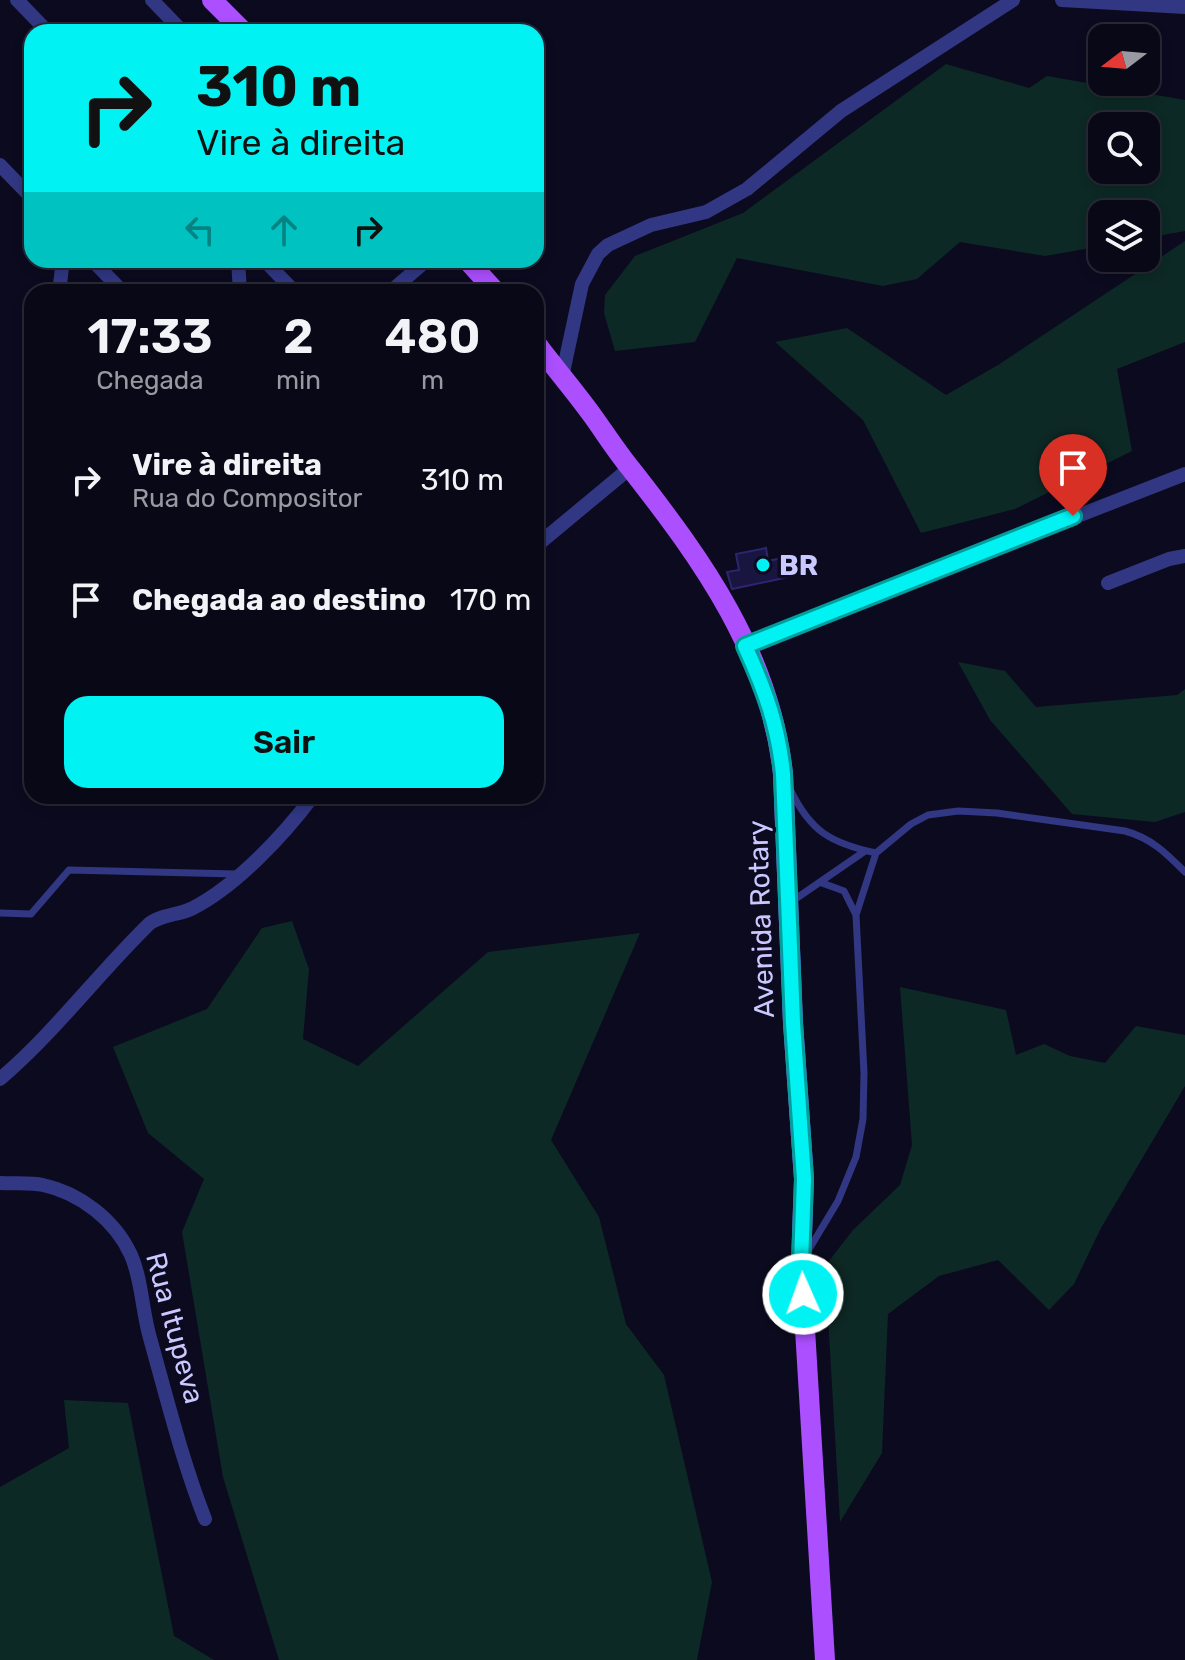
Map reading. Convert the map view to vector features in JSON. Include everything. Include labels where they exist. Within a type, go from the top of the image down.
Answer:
[{"type":"main road","points":[[212,0],[236,24]]},
{"type":"main road","points":[[474,268],[489,284]]},
{"type":"main road","name":"Avenida Rotary","points":[[544,353],[660,504],[731,610],[766,693],[779,737],[804,1179],[801,1263],[825,1660]]},
{"type":"street","points":[[17,0],[40,24]]},
{"type":"street","points":[[152,0],[175,24]]},
{"type":"street","points":[[562,377],[582,284],[598,254],[608,245],[644,228],[715,208],[747,189],[841,111],[1013,0]]},
{"type":"street","points":[[1062,0],[1185,7]]},
{"type":"street","points":[[0,165],[24,190]]},
{"type":"street","points":[[100,268],[115,284]]},
{"type":"street","points":[[272,268],[287,284]]},
{"type":"street","points":[[399,284],[418,268]]},
{"type":"street","points":[[544,539],[630,468]]},
{"type":"street","points":[[745,646],[1185,474]]},
{"type":"street","points":[[1108,583],[1169,559],[1185,556]]},
{"type":"street","points":[[0,1079],[37,1047],[69,1008],[150,923],[195,907],[238,875],[277,840],[306,804]]},
{"type":"street","name":"Rua Itupeva","points":[[0,1183],[42,1185],[67,1194],[97,1211],[121,1239],[135,1269],[149,1335],[192,1485],[205,1519]]},
{"type":"lane","points":[[783,774],[802,814],[813,827],[876,853]]},
{"type":"lane","points":[[801,1263],[838,1201],[856,1157],[863,1119],[864,1073],[856,915],[876,853],[911,824],[928,815],[958,811],[997,813],[1143,836],[1158,845],[1185,872]]},
{"type":"lane","points":[[789,904],[865,851]]},
{"type":"lane","points":[[0,913],[31,914],[69,870],[238,875]]},
{"type":"lane","points":[[822,883],[844,891],[856,915]]},
{"type":"green space","points":[[946,64],[1029,88],[1047,76],[1088,83],[1088,96],[1160,96],[1185,100],[1185,231],[1160,235],[1160,200],[1088,200],[1088,248],[1045,256],[960,242],[917,279],[883,286],[737,258],[695,342],[615,351],[604,313],[605,295],[635,256],[743,213]]},
{"type":"green space","points":[[1185,241],[1185,342],[1117,369],[1132,451],[1015,509],[921,533],[863,420],[775,342],[847,328],[946,395],[998,365],[1138,272],[1160,272],[1160,258]]},
{"type":"green space","points":[[958,662],[1005,671],[1036,707],[1177,695],[1185,689],[1185,812],[1155,822],[1072,814],[990,720]]},
{"type":"green space","points":[[292,921],[309,969],[303,1039],[358,1066],[488,952],[640,933],[551,1140],[599,1217],[626,1324],[664,1375],[712,1582],[697,1660],[279,1660],[223,1477],[182,1232],[204,1179],[148,1133],[113,1047],[207,1009],[262,928]]},
{"type":"green space","points":[[900,987],[1006,1010],[1016,1055],[1044,1044],[1070,1056],[1105,1063],[1136,1026],[1185,1035],[1185,1086],[1101,1228],[1074,1284],[1049,1310],[998,1260],[939,1276],[888,1314],[882,1453],[840,1522],[825,1266],[853,1230],[900,1185],[912,1145]]},
{"type":"green space","points":[[64,1400],[128,1403],[174,1636],[214,1660],[0,1660],[0,1487],[69,1448]]},
{"type":"building","name":"BR","points":[[766,548],[768,561],[787,557],[789,577],[732,589],[727,572],[739,570],[736,554]]},
{"type":"place","name":"BR","points":[[763,565]]},
{"type":"route","points":[[803,1294],[804,1179],[793,1023],[783,774],[779,737],[766,693],[745,646],[1073,516]]}]
